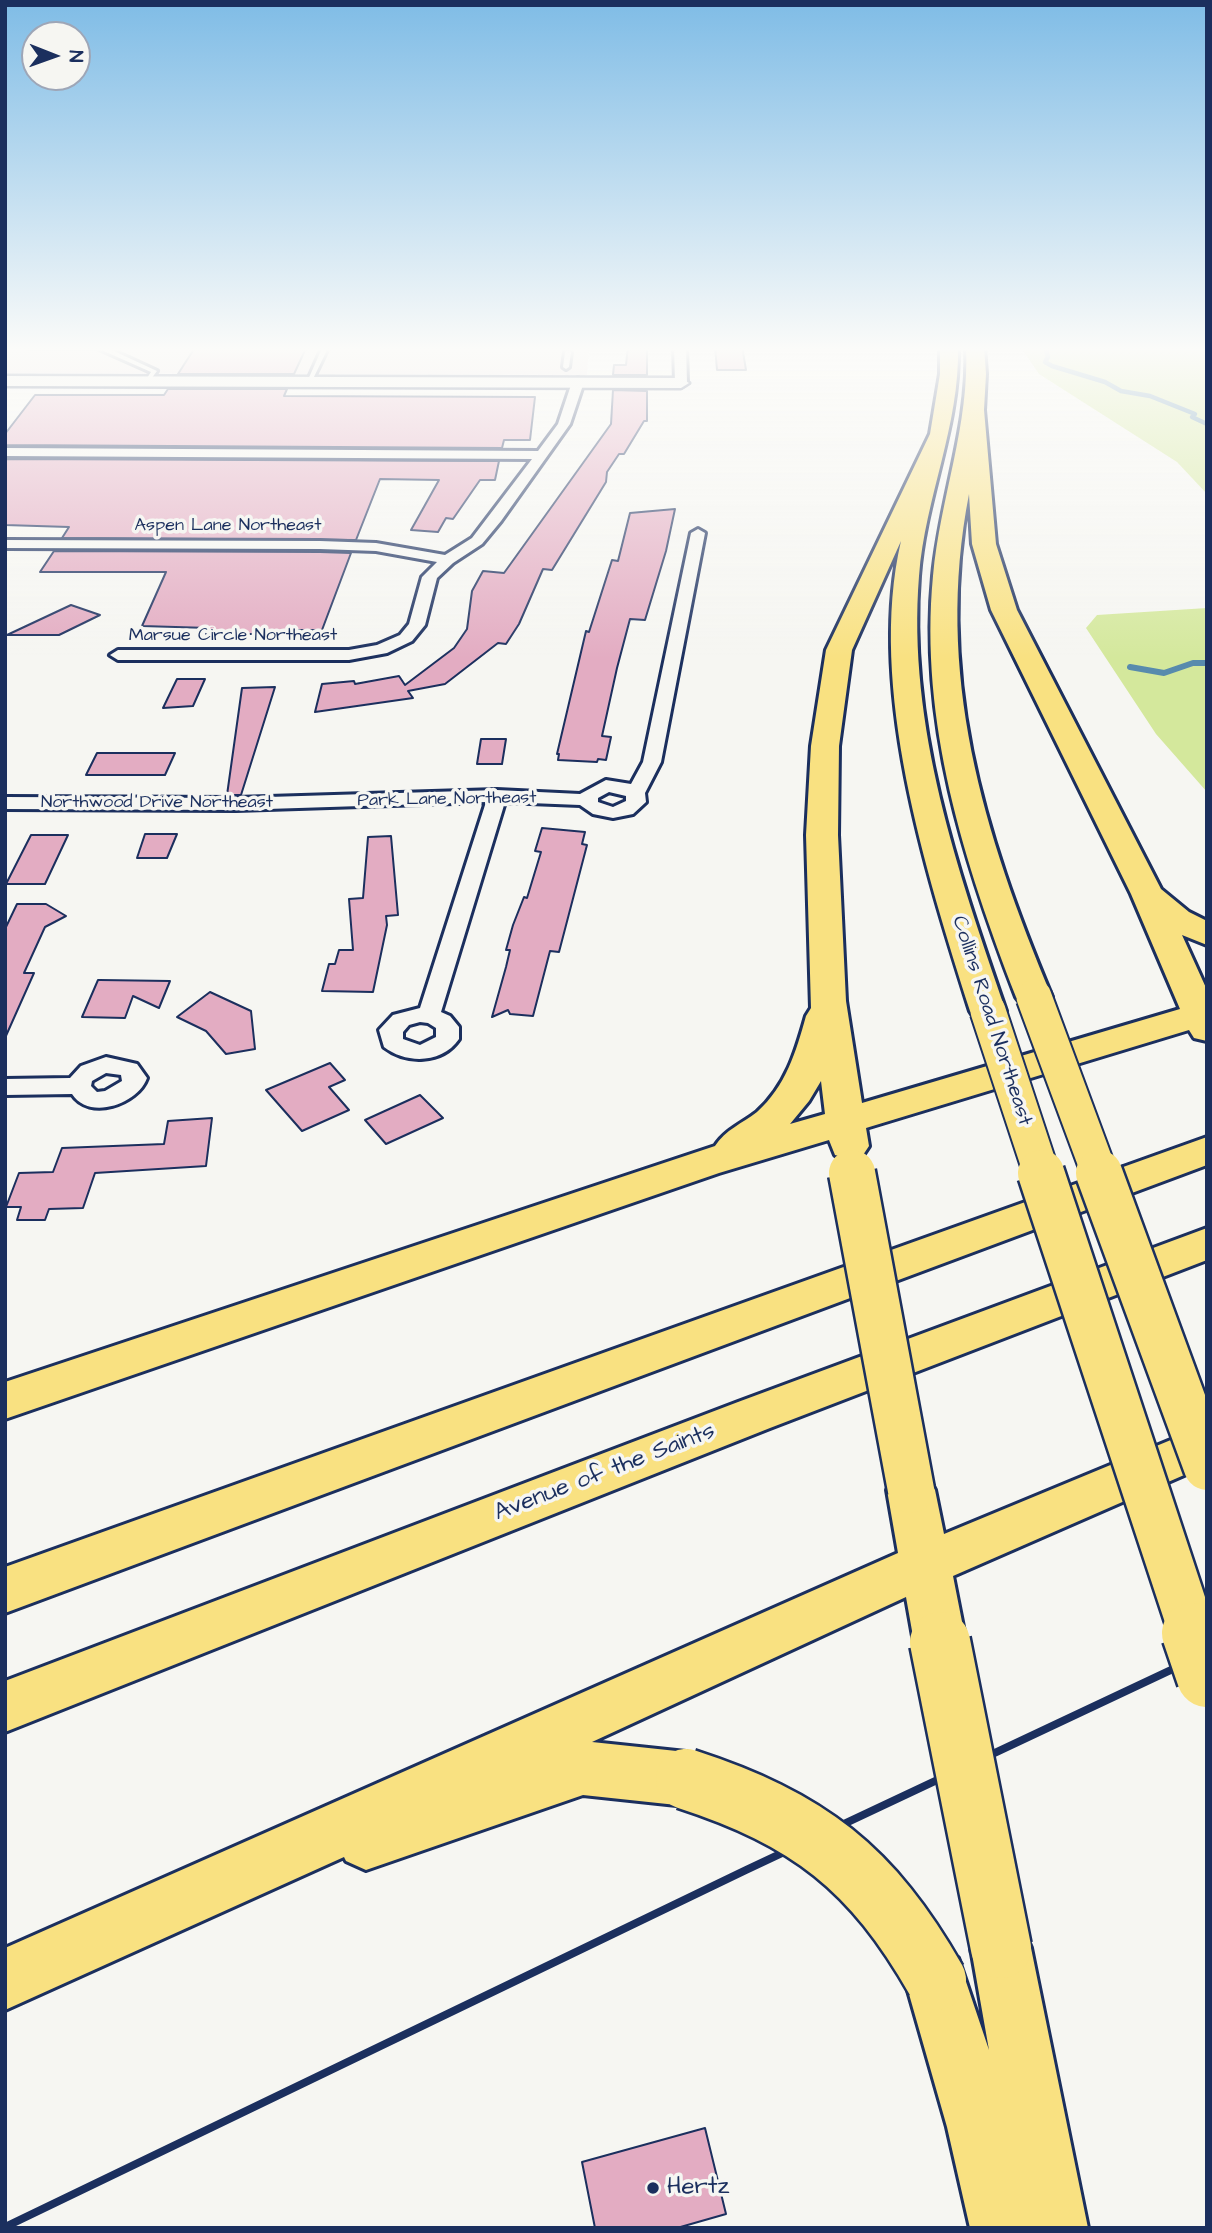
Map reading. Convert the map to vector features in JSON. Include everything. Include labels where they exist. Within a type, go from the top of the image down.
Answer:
[{"type":"highway","points":[[931,450],[839,650],[825,746],[822,835],[828,1001],[852,1171],[1054,2228]]},
{"type":"highway","name":"Collins Road Northeast","points":[[934,450],[908,573],[905,669],[921,786],[944,880],[1207,1677]]},
{"type":"highway","name":"Collins Road Northeast","points":[[965,450],[949,532],[943,629],[945,671],[962,788],[988,880],[1034,997],[1207,1467]]},
{"type":"highway","points":[[5,1401],[705,1163],[1204,1020],[1147,894],[1004,610],[984,544],[977,450]]},
{"type":"highway","points":[[1147,894],[1177,919],[1207,935]]},
{"type":"highway","points":[[705,1163],[759,1131],[792,1099],[813,1061],[828,1001]]},
{"type":"highway","points":[[5,1590],[1207,1150]]},
{"type":"highway","name":"Avenue of the Saints","points":[[5,1707],[741,1420],[1207,1242]]},
{"type":"highway","points":[[5,1406],[61,1384]]},
{"type":"highway","points":[[5,1979],[925,1564],[1207,1444]]},
{"type":"highway","points":[[171,1906],[583,1768],[686,1779],[724,1790],[799,1825],[834,1849],[868,1880],[902,1921],[936,1980],[980,2127],[1004,2228]]},
{"type":"street","name":"Marsue Circle Northeast","points":[[118,655],[349,655],[381,649],[406,638],[417,625],[430,577],[477,541],[545,450]]},
{"type":"street","points":[[5,452],[542,455]]},
{"type":"street","name":"Park Lane Northeast","points":[[308,803],[410,797],[497,796],[587,800],[592,792],[606,786],[622,787],[635,793],[652,762],[698,533]]},
{"type":"street","name":"Aspen Lane Northeast","points":[[5,544],[376,547],[449,560]]},
{"type":"street","points":[[429,1015],[497,796]]},
{"type":"street","name":"Northwood Drive Northeast","points":[[5,803],[308,803]]},
{"type":"street","points":[[5,1087],[79,1086]]},
{"type":"green space","points":[[1159,450],[1207,450],[1207,494],[1177,462]]},
{"type":"green space","points":[[1207,608],[1207,792],[1156,734],[1086,628],[1097,615]]},
{"type":"building","points":[[592,450],[626,450],[624,454],[619,454],[607,472],[606,482],[552,570],[543,569],[519,624],[506,644],[498,643],[445,684],[408,691],[413,698],[315,712],[322,684],[354,681],[355,684],[399,676],[405,685],[454,648],[467,629],[472,591],[483,571],[504,573]]},
{"type":"building","points":[[5,459],[499,461],[495,480],[480,480],[453,519],[446,518],[438,532],[411,530],[439,480],[380,479],[356,540],[62,538],[69,527],[5,525]]},
{"type":"building","points":[[675,509],[666,551],[645,620],[630,619],[602,736],[611,737],[606,760],[558,760],[557,754],[586,631],[589,632],[612,560],[618,561],[630,513]]},
{"type":"building","points":[[54,551],[351,553],[322,630],[294,630],[292,634],[206,634],[209,628],[142,626],[166,572],[40,572]]},
{"type":"building","points":[[71,605],[100,615],[59,635],[7,635]]},
{"type":"building","points":[[177,679],[205,679],[193,706],[163,708]]},
{"type":"building","points":[[275,687],[241,795],[227,795],[242,688]]},
{"type":"building","points":[[481,739],[506,739],[502,764],[477,764]]},
{"type":"building","points":[[97,753],[175,753],[165,775],[86,775]]},
{"type":"building","points":[[542,828],[585,832],[582,844],[587,845],[559,952],[550,951],[533,1016],[510,1014],[508,1010],[492,1017],[510,950],[506,950],[513,925],[524,897],[527,898],[541,852],[535,851]]},
{"type":"building","points":[[145,834],[177,834],[167,858],[137,858]]},
{"type":"building","points":[[31,835],[68,835],[45,884],[6,884]]},
{"type":"building","points":[[391,836],[398,915],[386,916],[387,925],[373,992],[322,991],[329,964],[335,964],[339,950],[353,950],[349,899],[363,898],[368,837]]},
{"type":"building","points":[[17,904],[46,904],[66,916],[45,927],[24,973],[34,973],[5,1038],[5,929]]},
{"type":"building","points":[[98,980],[170,981],[159,1008],[133,996],[125,1018],[82,1017]]},
{"type":"building","points":[[210,992],[251,1011],[255,1049],[226,1054],[206,1031],[177,1017]]},
{"type":"building","points":[[330,1063],[345,1080],[329,1087],[349,1110],[302,1131],[266,1090]]},
{"type":"building","points":[[420,1095],[443,1118],[386,1144],[365,1120]]},
{"type":"building","points":[[212,1118],[206,1166],[95,1173],[83,1208],[49,1209],[45,1220],[17,1220],[21,1207],[6,1207],[19,1173],[53,1172],[62,1148],[164,1144],[168,1121]]},
{"type":"building","name":"Hertz","points":[[705,2128],[726,2214],[677,2228],[595,2228],[582,2162]]},
{"type":"waterway","points":[[1130,667],[1164,673],[1193,663],[1207,663]]},
{"type":"railway","points":[[5,2227],[746,1870],[1207,1653]]},
{"type":"place","name":"Hertz","points":[[653,2188]]}]
